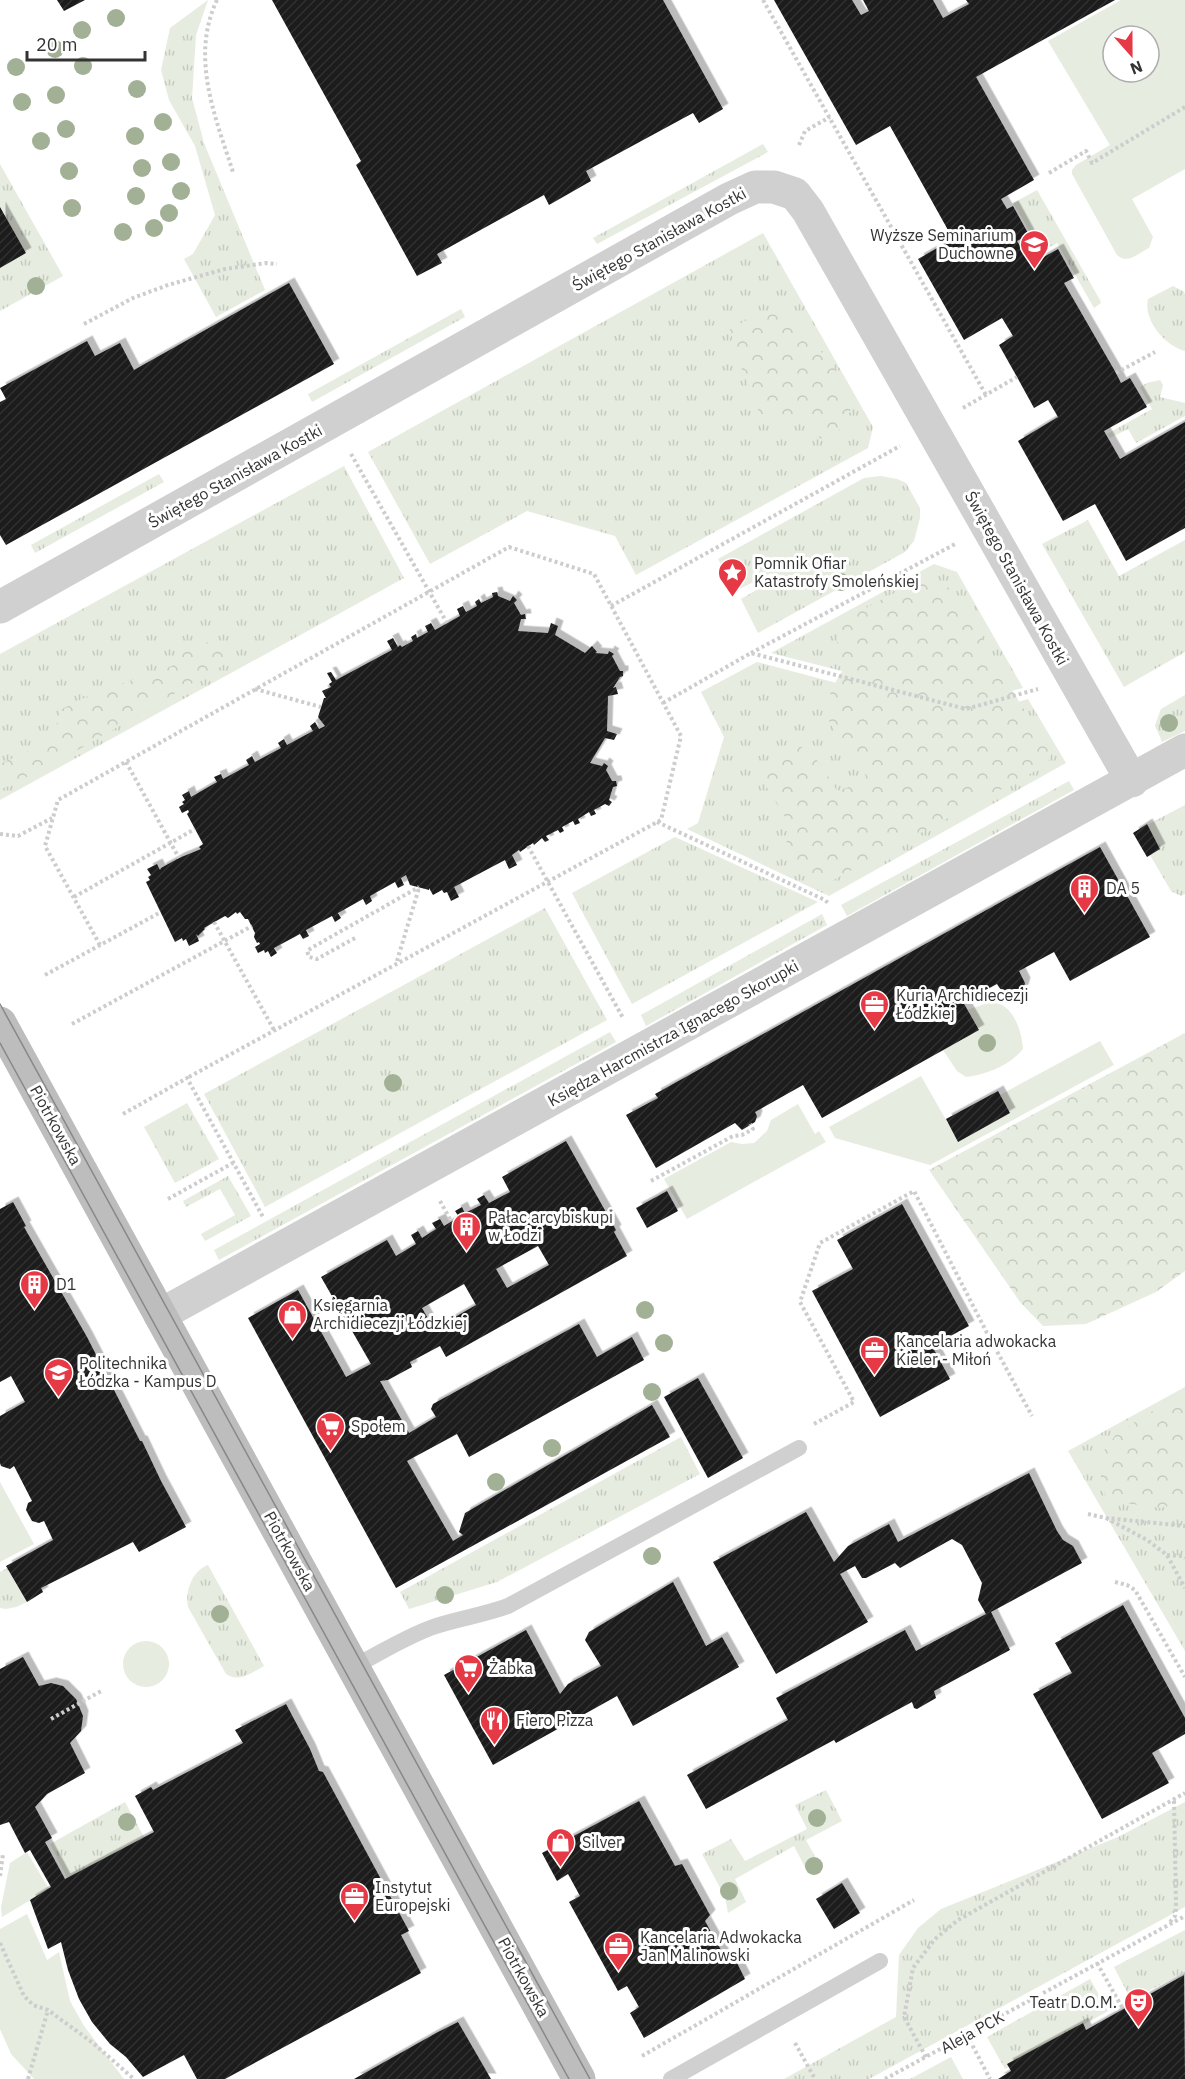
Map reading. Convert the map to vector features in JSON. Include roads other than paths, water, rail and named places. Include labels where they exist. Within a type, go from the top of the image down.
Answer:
[{"type":"street","name":"Świętego Stanisława Kostki","points":[[0,607],[729,199],[754,187],[774,187],[795,194],[808,211],[1132,781]]},
{"type":"street","name":"Księdza Harcmistrza Ignacego Skorupki","points":[[160,1315],[1185,750]]},
{"type":"street","name":"Piotrkowska","points":[[0,1023],[579,2079]]},
{"type":"lane","points":[[353,1666],[419,1633],[508,1606],[799,1448]]},
{"type":"lane","points":[[670,2079],[880,1961]]},
{"type":"tram line","points":[[0,1004],[590,2079]]},
{"type":"tram line","points":[[0,1043],[569,2079]]},
{"type":"place","name":"Wyższe Seminarium Duchowne","points":[[1035,270]]},
{"type":"place","name":"Pomnik Ofiar Katastrofy Smoleńskiej","points":[[733,598]]},
{"type":"place","name":"DA 5","points":[[1085,914]]},
{"type":"place","name":"Kuria Archidiecezji Łódzkiej","points":[[875,1030]]},
{"type":"place","name":"Pałac arcybiskupi w Łodzi","points":[[467,1252]]},
{"type":"place","name":"D1","points":[[35,1310]]},
{"type":"place","name":"Księgarnia Archidiecezji Łódzkiej","points":[[292,1340]]},
{"type":"place","name":"Kancelaria adwokacka Kieler - Miłoń","points":[[875,1376]]},
{"type":"place","name":"Politechnika Łódzka - Kampus D","points":[[58,1398]]},
{"type":"place","name":"Społem","points":[[330,1452]]},
{"type":"place","name":"Żabka","points":[[468,1694]]},
{"type":"place","name":"Fiero Pizza","points":[[495,1746]]},
{"type":"place","name":"Silver","points":[[561,1868]]},
{"type":"place","name":"Instytut Europejski","points":[[354,1922]]},
{"type":"place","name":"Kancelaria Adwokacka Jan Malinowski","points":[[619,1972]]},
{"type":"place","name":"Teatr D.O.M.","points":[[1138,2028]]}]
